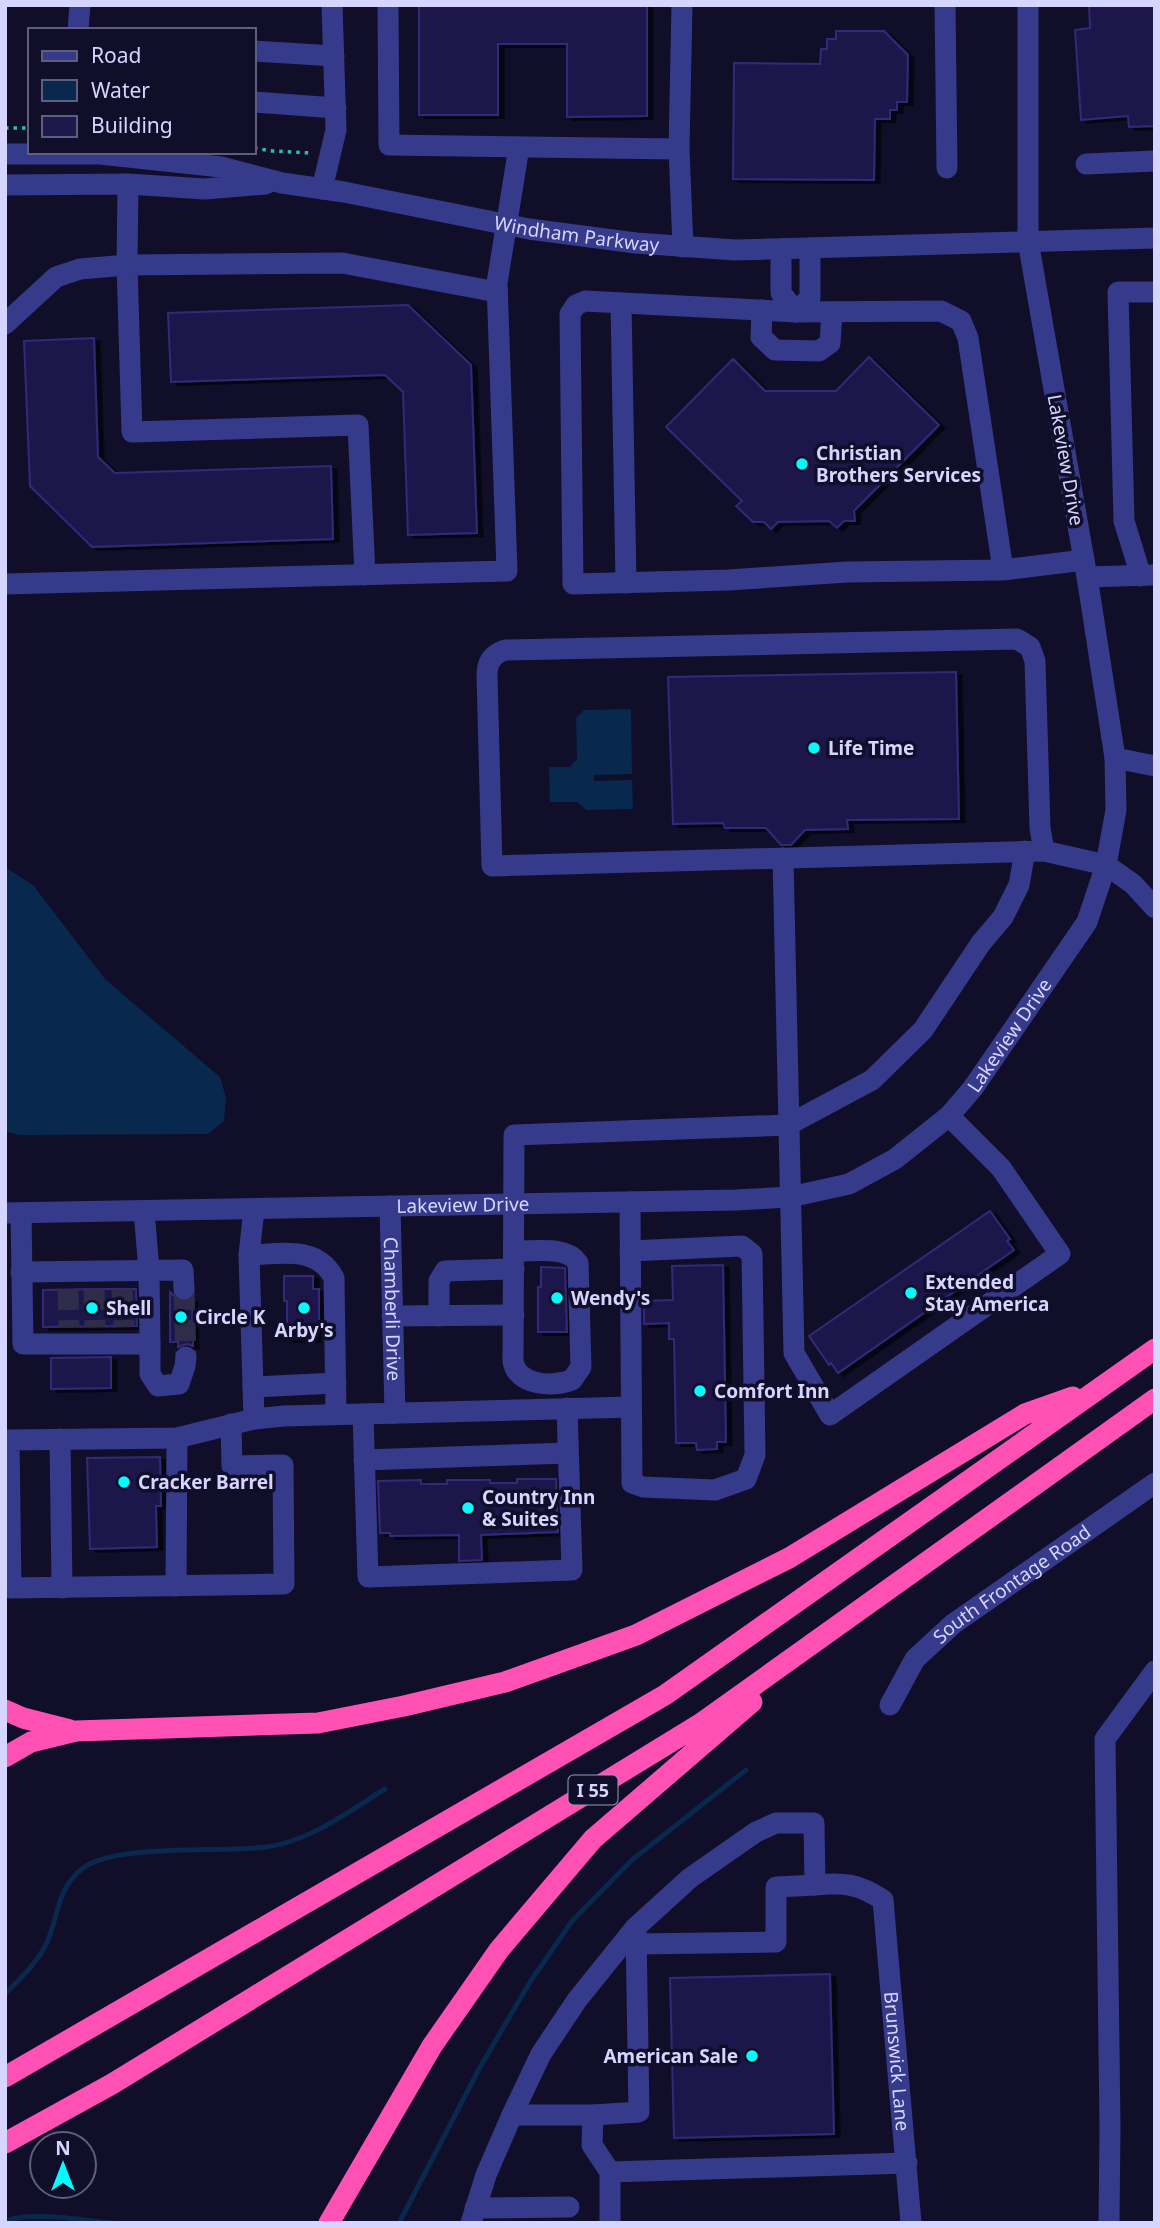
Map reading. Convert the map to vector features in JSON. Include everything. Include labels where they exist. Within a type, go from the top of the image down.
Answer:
[{"type":"highway","name":"I 55","points":[[5,2077],[665,1695],[1155,1349]]},
{"type":"highway","points":[[5,1757],[31,1742],[76,1731],[318,1723],[505,1682],[636,1635],[789,1558],[1025,1415],[1098,1388]]},
{"type":"highway","name":"I 55","points":[[5,2143],[112,2084],[700,1724],[1155,1399]]},
{"type":"highway","points":[[329,2223],[432,2046],[499,1950],[593,1839],[776,1681],[1155,1399]]},
{"type":"highway","points":[[5,1710],[23,1718],[76,1731]]},
{"type":"street","points":[[78,28],[80,5]]},
{"type":"street","points":[[322,189],[336,130],[332,5]]},
{"type":"street","points":[[388,5],[388,145],[679,149]]},
{"type":"street","points":[[682,5],[679,149],[683,247]]},
{"type":"street","points":[[945,5],[947,168]]},
{"type":"street","name":"Lakeview Drive","points":[[13,1213],[790,1197],[849,1184],[895,1158],[948,1116],[973,1087],[1087,922],[1106,865],[1116,810],[1115,758],[1028,241],[1028,5]]},
{"type":"street","points":[[256,51],[334,56]]},
{"type":"street","points":[[256,102],[336,108]]},
{"type":"street","points":[[5,584],[507,571],[496,283],[519,147]]},
{"type":"street","name":"Windham Parkway","points":[[5,154],[28,154]]},
{"type":"street","name":"Windham Parkway","points":[[87,154],[142,157],[221,167],[282,183],[506,225],[683,247],[734,250],[1155,238]]},
{"type":"street","points":[[1086,164],[1155,161]]},
{"type":"street","points":[[5,185],[128,184],[205,189],[282,183]]},
{"type":"street","points":[[128,184],[127,265],[132,432],[358,425],[365,575]]},
{"type":"street","points":[[796,312],[810,298],[810,248]]},
{"type":"street","points":[[780,249],[781,293],[796,312]]},
{"type":"street","points":[[5,324],[56,277],[80,269],[127,265],[342,263],[497,292]]},
{"type":"street","points":[[1148,575],[1124,521],[1118,292],[1155,292]]},
{"type":"street","points":[[1003,570],[968,338],[961,321],[941,311],[796,312],[585,301],[576,304],[570,314],[573,584],[729,580],[847,572],[1003,570],[1085,568],[1148,575]]},
{"type":"street","points":[[621,303],[626,583]]},
{"type":"street","points":[[762,310],[761,337],[775,350],[819,351],[830,343],[832,312]]},
{"type":"street","points":[[439,1316],[439,1281],[445,1271],[514,1260],[563,1252],[574,1257],[578,1263],[580,1367],[576,1377],[567,1382],[528,1382],[517,1374],[513,1361],[514,1315],[514,1260],[515,1204],[514,1135],[788,1125],[872,1080],[923,1030],[981,943],[1003,917],[1034,851],[1040,828],[1035,661],[1030,647],[1017,639],[499,652],[489,661],[487,675],[492,866],[1034,851],[1106,865],[1133,884],[1155,908]]},
{"type":"street","points":[[1115,758],[1155,766]]},
{"type":"street","points":[[783,858],[794,1353],[830,1415],[1060,1254],[1001,1168],[948,1116]]},
{"type":"street","points":[[631,1202],[631,1251],[631,1407],[632,1483],[636,1486],[715,1490],[746,1479],[755,1455],[751,1254],[742,1246],[631,1251]]},
{"type":"street","name":"Chamberli Drive","points":[[390,1206],[395,1413]]},
{"type":"street","points":[[254,1209],[249,1255],[254,1419]]},
{"type":"street","points":[[144,1211],[149,1270],[150,1374],[158,1386],[179,1384],[186,1366],[186,1357]]},
{"type":"street","points":[[13,1213],[21,1272],[23,1344],[69,1336],[124,1336],[150,1344]]},
{"type":"street","points":[[249,1255],[303,1253],[322,1261],[334,1278],[336,1415]]},
{"type":"street","points":[[21,1272],[68,1280],[122,1280],[149,1270],[183,1270],[184,1289]]},
{"type":"street","points":[[392,1316],[514,1315]]},
{"type":"street","points":[[253,1387],[336,1383]]},
{"type":"street","points":[[231,1424],[232,1466],[283,1465],[284,1584],[11,1588],[9,1440],[177,1438],[231,1424],[254,1419],[631,1407]]},
{"type":"street","points":[[363,1414],[369,1577],[572,1570],[567,1408]]},
{"type":"street","points":[[176,1586],[177,1438]]},
{"type":"street","points":[[60,1440],[62,1588]]},
{"type":"street","points":[[364,1460],[568,1453]]},
{"type":"street","name":"South Frontage Road","points":[[890,1705],[915,1659],[953,1625],[1155,1483]]},
{"type":"street","points":[[1109,2223],[1105,1738],[1155,1671]]},
{"type":"street","points":[[569,2207],[473,2216],[486,2175],[541,2053],[577,2000],[636,1936],[690,1878],[756,1832],[776,1824],[814,1823],[815,1885],[776,1886],[776,1942],[636,1936]]},
{"type":"street","name":"Brunswick Lane","points":[[815,1885],[838,1883],[865,1888],[883,1900],[911,2223]]},
{"type":"street","points":[[512,2115],[639,2112],[636,1936]]},
{"type":"street","points":[[593,2115],[592,2146],[610,2172],[610,2223]]},
{"type":"street","points":[[610,2172],[907,2163]]},
{"type":"path","points":[[5,128],[28,128]]},
{"type":"path","points":[[256,148],[311,153]]},
{"type":"water","points":[[631,709],[632,774],[594,775],[594,781],[632,780],[633,809],[586,810],[577,802],[550,802],[549,767],[570,767],[577,759],[576,718],[584,710]]},
{"type":"water","points":[[5,869],[33,885],[105,979],[220,1077],[226,1098],[224,1121],[208,1134],[19,1135],[5,1131]]},
{"type":"building","points":[[419,5],[647,5],[647,116],[567,117],[567,44],[498,44],[498,115],[419,115]]},
{"type":"building","points":[[1089,5],[1155,5],[1155,126],[1129,127],[1128,116],[1081,120],[1075,30],[1090,28]]},
{"type":"building","points":[[836,31],[884,31],[908,55],[907,102],[897,102],[897,110],[890,110],[890,119],[875,119],[874,180],[733,179],[734,63],[820,64],[821,49],[827,49],[827,39],[836,39]]},
{"type":"building","points":[[408,305],[471,365],[477,533],[408,535],[403,392],[385,375],[171,382],[168,313]]},
{"type":"building","points":[[94,338],[98,457],[115,473],[331,466],[333,539],[92,547],[30,486],[24,341]]},
{"type":"building","name":"Christian Brothers Services","points":[[869,357],[939,425],[854,511],[855,521],[844,521],[837,528],[829,521],[778,522],[771,529],[764,522],[753,522],[736,506],[742,501],[666,427],[733,359],[765,391],[836,391]]},
{"type":"building","name":"Life Time","points":[[956,672],[959,819],[847,820],[848,829],[805,830],[791,845],[781,845],[766,828],[725,828],[723,823],[673,824],[668,677]]},
{"type":"building","name":"Extended Stay America","points":[[990,1211],[1010,1239],[1007,1241],[1014,1250],[838,1373],[831,1363],[829,1365],[809,1336]]},
{"type":"building","name":"Comfort Inn","points":[[723,1265],[726,1442],[717,1442],[717,1449],[697,1450],[696,1443],[676,1443],[674,1339],[669,1339],[669,1323],[644,1324],[644,1301],[673,1300],[672,1266]]},
{"type":"building","name":"Wendy's","points":[[541,1267],[565,1268],[567,1332],[538,1332]]},
{"type":"building","name":"Arby's","points":[[284,1276],[313,1276],[313,1289],[319,1289],[319,1331],[315,1331],[315,1339],[287,1339]]},
{"type":"building","name":"Shell","points":[[136,1289],[137,1326],[43,1327],[43,1290]]},
{"type":"building","name":"Circle K","points":[[170,1292],[179,1301],[192,1299],[193,1346],[187,1344],[178,1347],[178,1342],[170,1342]]},
{"type":"building","points":[[111,1357],[111,1388],[51,1389],[51,1358]]},
{"type":"building","name":"Cracker Barrel","points":[[160,1457],[161,1506],[156,1506],[157,1547],[90,1549],[87,1458]]},
{"type":"building","name":"Country Inn & Suites","points":[[517,1479],[556,1479],[558,1532],[481,1535],[482,1560],[459,1561],[459,1535],[390,1536],[390,1533],[380,1533],[378,1481],[421,1480],[421,1484],[447,1484],[447,1480],[490,1480],[490,1483],[517,1483]]},
{"type":"building","name":"American Sale","points":[[830,1974],[834,2134],[674,2138],[670,1978]]},
{"type":"waterway","points":[[399,2223],[479,2069],[530,1982],[572,1921],[632,1860],[746,1770]]},
{"type":"waterway","points":[[5,1994],[40,1955],[48,1940],[63,1893],[82,1869],[118,1855],[170,1850],[247,1849],[282,1844],[328,1824],[385,1789]]},
{"type":"waterway","points":[[5,2222],[41,2217],[112,2223]]},
{"type":"tunnel","points":[[68,1289],[69,1327]]},
{"type":"tunnel","points":[[94,1289],[95,1327]]},
{"type":"tunnel","points":[[122,1289],[124,1327]]},
{"type":"tunnel","points":[[184,1289],[186,1357]]},
{"type":"place","name":"Christian Brothers Services","points":[[802,464]]},
{"type":"place","name":"Life Time","points":[[814,748]]},
{"type":"place","name":"Extended Stay America","points":[[911,1293]]},
{"type":"place","name":"Wendy's","points":[[557,1298]]},
{"type":"place","name":"Shell","points":[[92,1308]]},
{"type":"place","name":"Arby's","points":[[304,1308]]},
{"type":"place","name":"Circle K","points":[[181,1317]]},
{"type":"place","name":"Comfort Inn","points":[[700,1391]]},
{"type":"place","name":"Cracker Barrel","points":[[124,1482]]},
{"type":"place","name":"Country Inn & Suites","points":[[468,1508]]},
{"type":"place","name":"American Sale","points":[[752,2056]]}]
